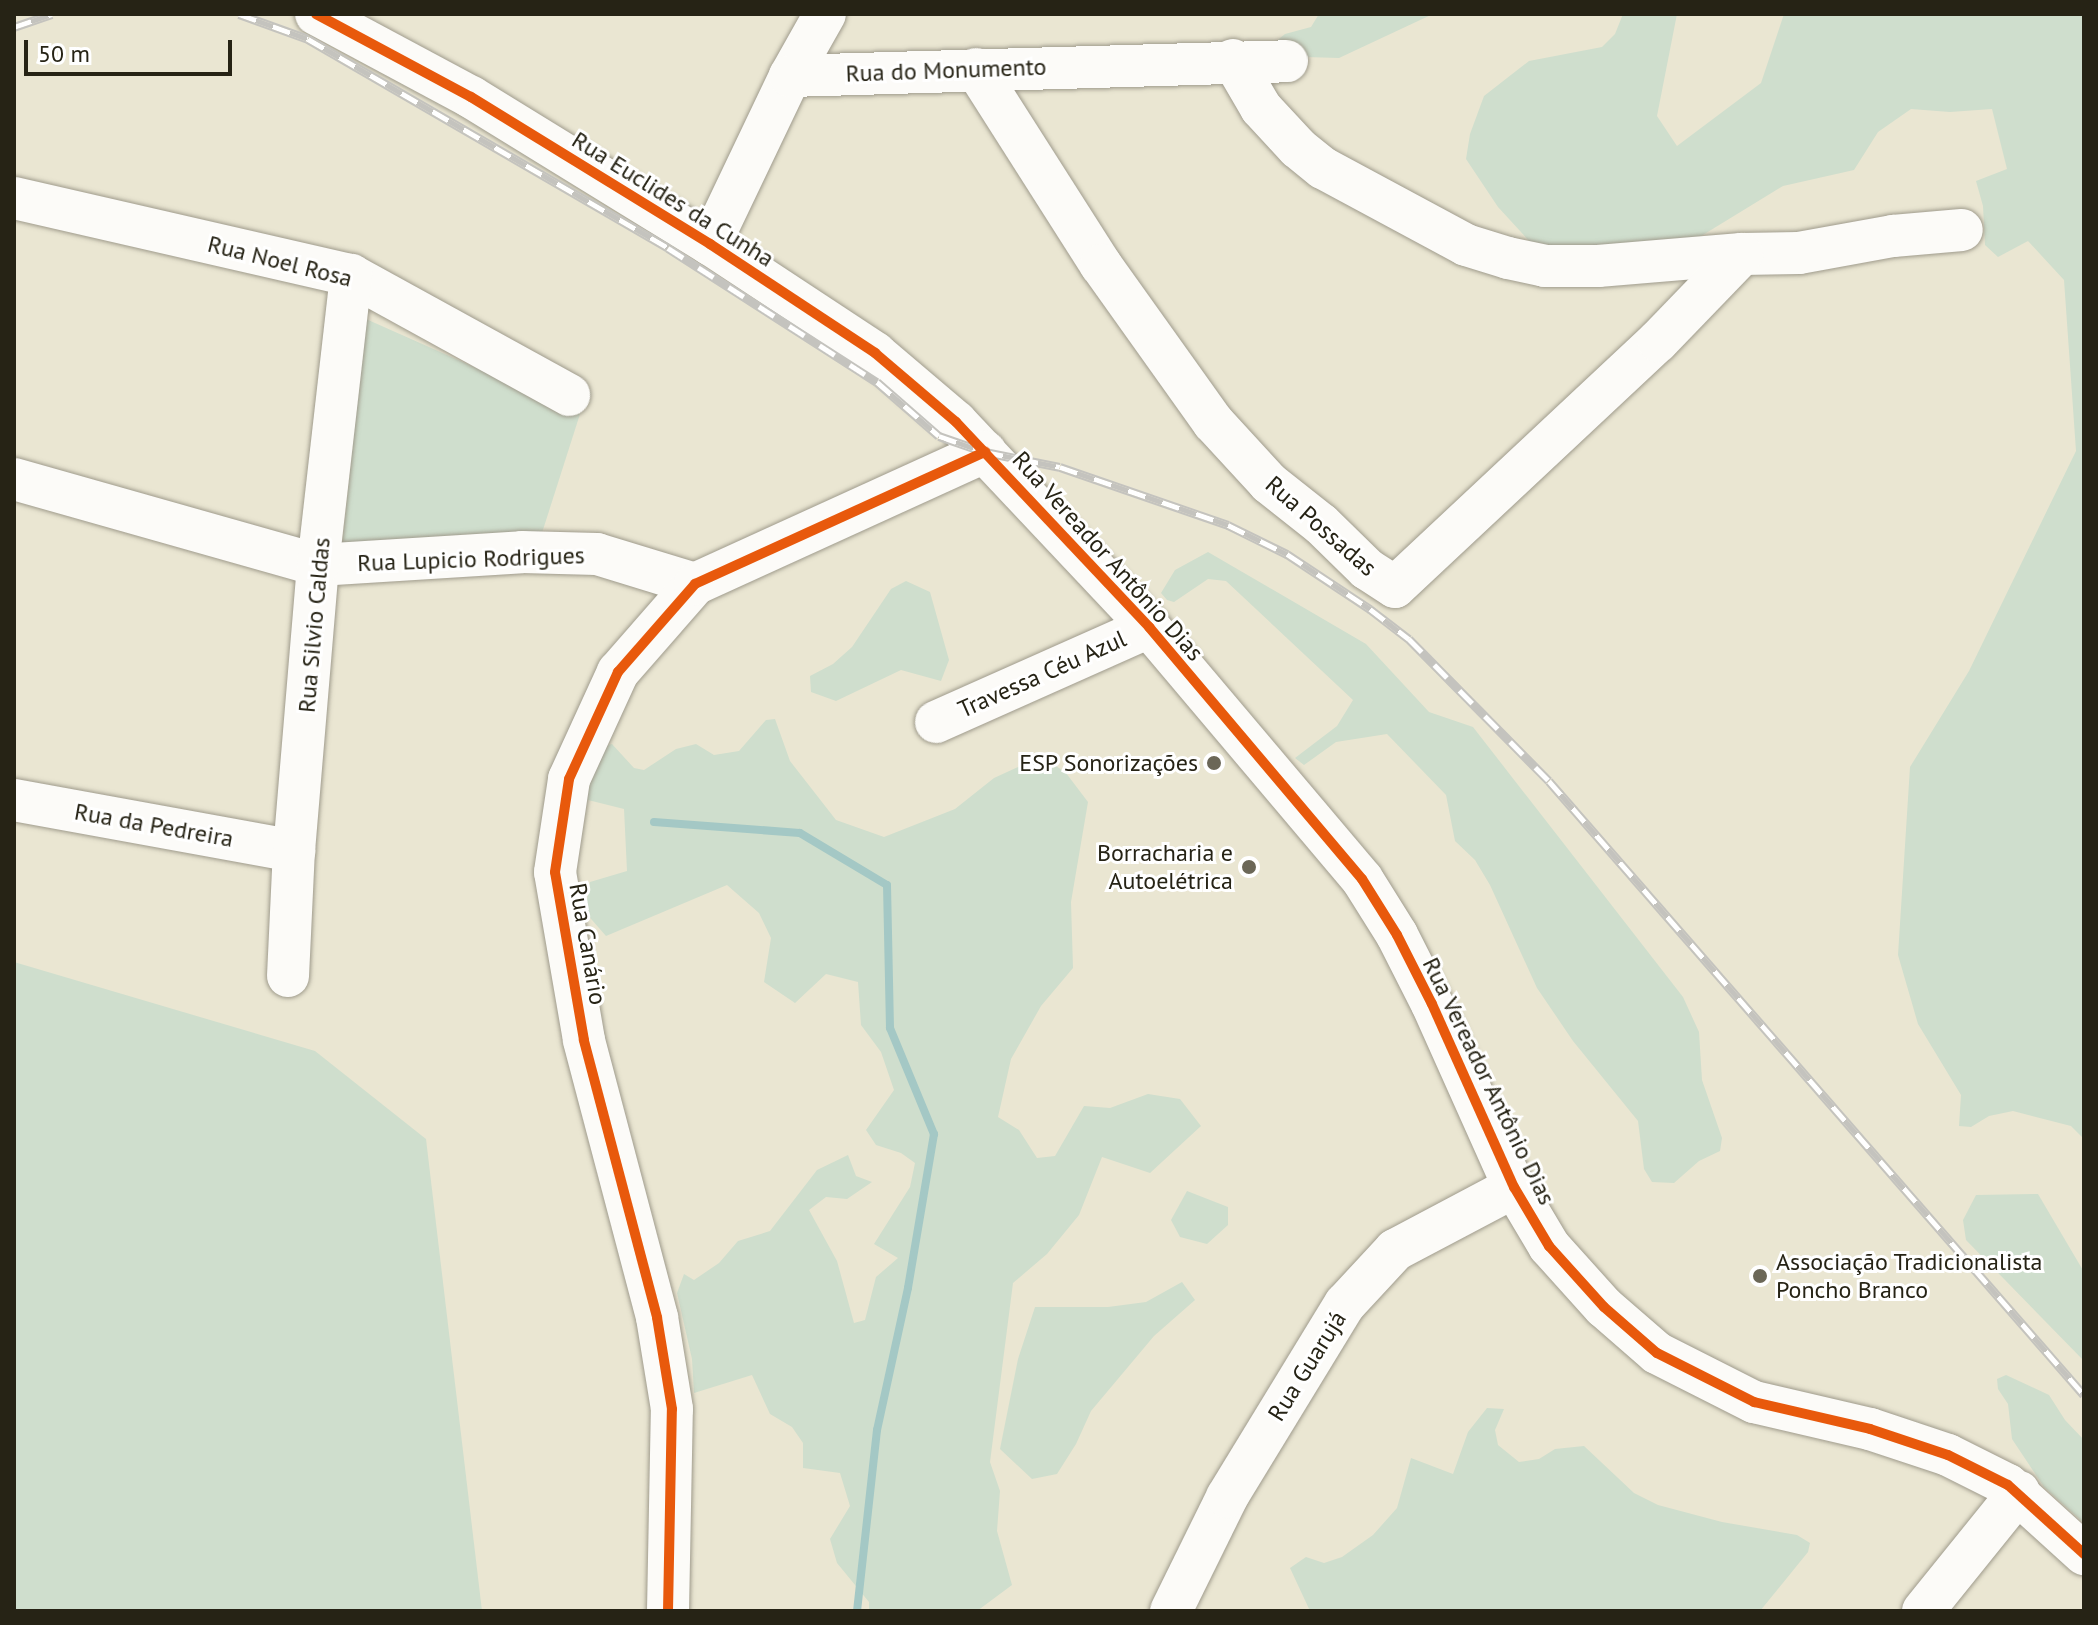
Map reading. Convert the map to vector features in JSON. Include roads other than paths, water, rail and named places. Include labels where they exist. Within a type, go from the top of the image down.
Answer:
[{"type":"street","name":"Rua Euclides da Cunha","points":[[316,14],[471,97],[710,244],[875,353],[956,422],[985,452]]},
{"type":"street","points":[[710,244],[790,76],[825,14]]},
{"type":"street","points":[[1233,60],[1261,108],[1298,148],[1323,168],[1466,245],[1545,266],[1598,266],[1742,254],[1799,253],[1893,236],[1962,230]]},
{"type":"street","name":"Rua do Monumento","points":[[790,76],[1233,60],[1287,61]]},
{"type":"street","name":"Rua Possadas","points":[[976,69],[1101,265],[1213,422],[1269,483],[1321,524],[1367,569],[1395,587],[1658,341],[1742,254]]},
{"type":"street","name":"Rua Noel Rosa","points":[[14,198],[351,275],[569,395]]},
{"type":"street","name":"Rua Silvio Caldas","points":[[288,976],[294,851],[318,565],[351,275]]},
{"type":"street","name":"Rua Canário","points":[[668,1611],[672,1409],[657,1317],[584,1040],[555,872],[569,779],[618,672],[695,584],[985,452]]},
{"type":"street","name":"Rua Vereador Antônio Dias","points":[[985,452],[1149,627],[1362,879],[1397,935],[1432,1004],[1514,1187],[1549,1246],[1604,1307],[1657,1353],[1754,1402],[1870,1429],[1948,1455],[2019,1492],[2084,1554]]},
{"type":"street","name":"Rua Lupicio Rodrigues","points":[[14,479],[318,565],[522,552],[597,554],[695,584]]},
{"type":"street","name":"Travessa Céu Azul","points":[[936,722],[1149,627]]},
{"type":"street","name":"Rua da Pedreira","points":[[14,800],[294,851]]},
{"type":"street","name":"Rua Guarujá","points":[[1171,1611],[1227,1497],[1345,1304],[1395,1250],[1514,1187]]},
{"type":"street","points":[[1923,1611],[2019,1492]]},
{"type":"waterway","points":[[654,822],[800,833],[887,885],[890,1028],[934,1134],[908,1288],[877,1430],[857,1611]]},
{"type":"railway","points":[[14,27],[52,14]]},
{"type":"railway","points":[[239,14],[308,39],[668,248],[877,382],[939,436],[985,452],[1060,467],[1228,525],[1287,554],[1370,609],[1409,639],[1549,781],[2084,1395]]},
{"type":"place","name":"ESP Sonorizações","points":[[1214,763]]},
{"type":"place","name":"Borracharia e Autoelétrica","points":[[1249,867]]},
{"type":"place","name":"Associação Tradicionalista Poncho Branco","points":[[1760,1276]]}]
